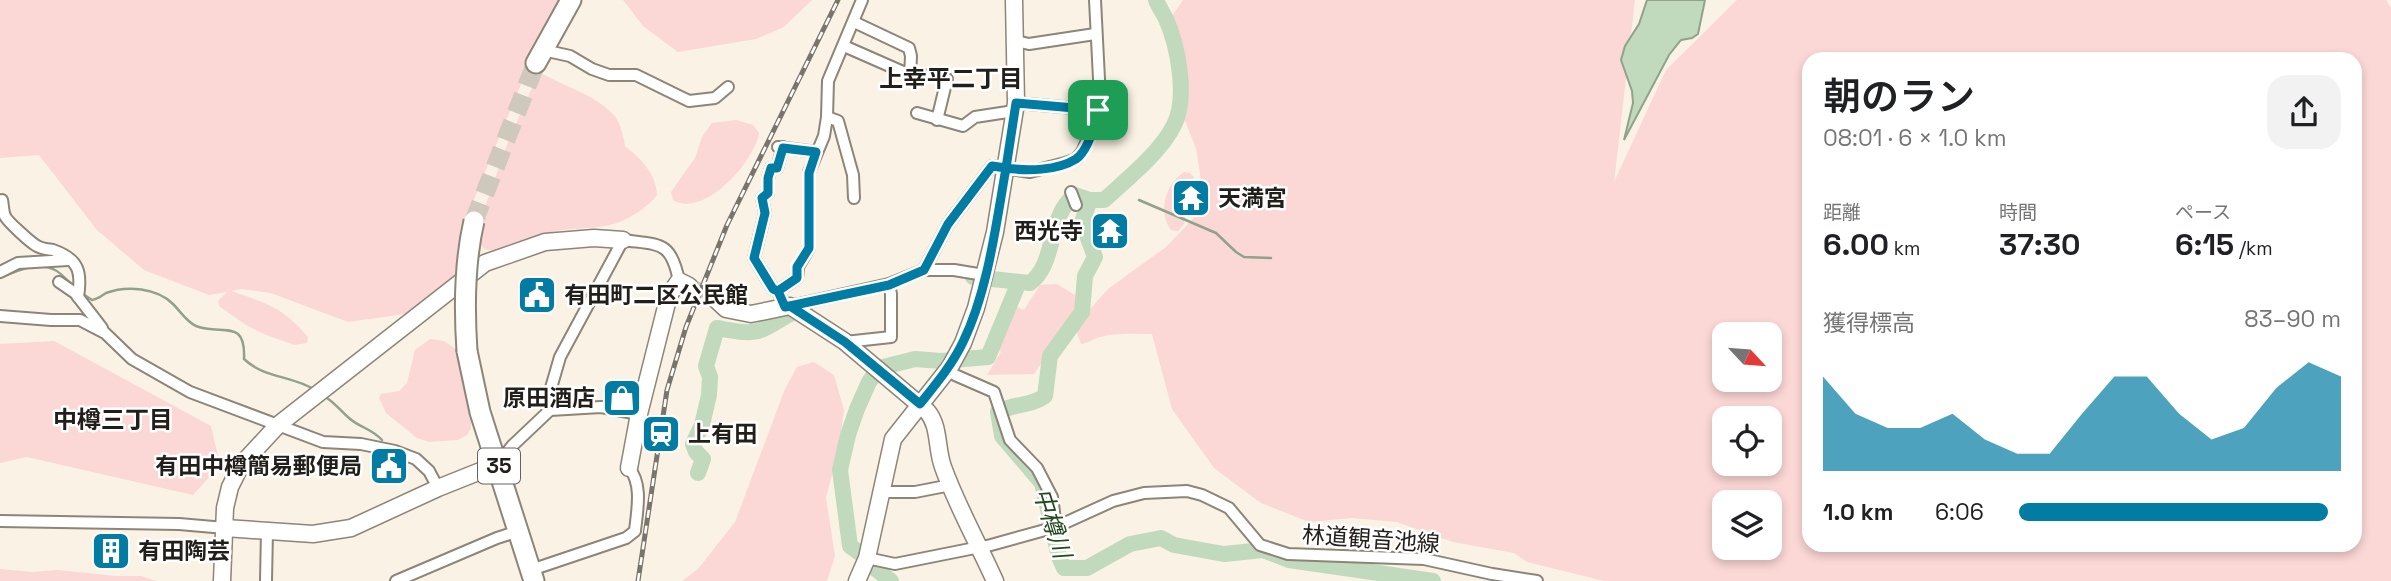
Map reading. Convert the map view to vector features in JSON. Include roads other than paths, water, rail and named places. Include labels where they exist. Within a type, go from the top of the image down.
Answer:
[{"type":"highway","points":[[540,56],[570,0]]},
{"type":"highway","name":"35","points":[[474,221],[468,246],[465,285],[467,351],[480,412],[533,576]]},
{"type":"main road","points":[[857,581],[867,558],[893,439],[950,367],[963,343],[984,275],[1006,168],[1015,107],[1014,0]]},
{"type":"main road","points":[[222,581],[225,508],[235,474],[278,425],[485,263],[545,242],[582,238],[623,240]]},
{"type":"main road","points":[[629,468],[639,414],[669,295],[684,283]]},
{"type":"main road","points":[[712,296],[726,309],[751,314],[788,306],[845,342],[920,404],[935,420],[936,440],[943,466],[995,581]]},
{"type":"main road","points":[[225,528],[313,534],[351,528],[498,464]]},
{"type":"street","points":[[778,291],[797,278],[797,267],[809,248],[809,173],[824,136],[828,81],[862,0]]},
{"type":"street","points":[[924,270],[948,224],[992,166],[1030,172],[1076,159],[1082,152],[1098,110],[1095,0]]},
{"type":"street","points":[[854,22],[909,48],[910,77]]},
{"type":"street","points":[[1016,41],[1029,44],[1095,34]]},
{"type":"street","points":[[844,46],[910,77],[938,76],[947,79],[937,120]]},
{"type":"street","points":[[540,56],[570,56],[608,75],[636,75],[689,101],[715,98],[728,88]]},
{"type":"street","points":[[917,113],[963,126],[975,117],[1015,107],[1098,110]]},
{"type":"street","points":[[827,117],[838,121],[853,175],[854,198]]},
{"type":"street","points":[[816,152],[780,147],[777,168],[771,168],[768,178],[771,191],[762,198],[765,213],[754,258],[773,289],[778,291],[788,306],[890,288],[924,270],[954,270],[984,275]]},
{"type":"street","points":[[1072,192],[1076,205]]},
{"type":"street","points":[[2,200],[5,217],[30,242],[71,259],[81,278],[78,297]]},
{"type":"street","points":[[550,410],[551,388],[560,357],[623,240],[665,248],[672,254],[684,283]]},
{"type":"street","points":[[0,272],[19,263],[71,259]]},
{"type":"street","points":[[59,282],[78,297],[105,333],[132,359],[190,392],[323,442],[376,446],[416,459],[429,471],[438,488]]},
{"type":"street","points":[[845,342],[891,337],[890,288]]},
{"type":"street","points":[[0,316],[80,320],[105,333]]},
{"type":"street","points":[[867,558],[895,564],[980,548],[1056,527],[1052,497],[1037,468],[1010,440],[995,392],[955,375]]},
{"type":"street","points":[[498,464],[512,446],[550,410],[601,407],[639,414]]},
{"type":"street","points":[[533,576],[626,538],[635,531],[636,485],[635,476],[629,468]]},
{"type":"street","points":[[881,492],[915,492],[951,485]]},
{"type":"street","name":"林道観音池線","points":[[980,548],[1056,527],[1113,501],[1143,493],[1186,491],[1202,495],[1229,508],[1260,545],[1287,554],[1424,559],[1537,581]]},
{"type":"street","points":[[0,521],[179,524],[225,528]]},
{"type":"street","points":[[265,581],[267,530]]},
{"type":"street","points":[[396,581],[519,531]]},
{"type":"waterway","name":"中樽川","points":[[973,277],[1030,283],[1044,264],[1066,204],[1075,195],[1090,200],[1104,200],[1142,165],[1168,135],[1178,114],[1180,72],[1170,30],[1156,0]]},
{"type":"waterway","name":"中樽川","points":[[1090,200],[1082,222],[1095,257],[1085,276],[1082,312],[1050,356],[1045,396],[998,412],[1002,436],[1042,483],[1064,568],[1087,568],[1130,544],[1161,538],[1174,545],[1224,554],[1263,550],[1289,560],[1433,581]]},
{"type":"waterway","points":[[1139,200],[1216,233],[1244,257],[1271,258]]},
{"type":"waterway","points":[[0,278],[41,266],[57,271],[72,285]]},
{"type":"waterway","points":[[861,554],[850,546],[840,470],[848,435],[869,382],[879,368],[915,359],[941,361],[988,357],[1019,282]]},
{"type":"waterway","points":[[83,294],[92,300],[123,289],[159,294],[196,326],[236,333],[244,346],[244,359],[252,365],[315,390]]},
{"type":"waterway","points":[[698,473],[703,459],[693,444],[702,425],[709,395],[710,377],[706,366],[717,328],[739,332],[756,331],[805,308]]},
{"type":"waterway","points":[[324,396],[353,421],[382,440]]},
{"type":"waterway","points":[[872,566],[891,581]]},
{"type":"tunnel","points":[[474,221],[536,63]]},
{"type":"tunnel","points":[[689,286],[712,296]]},
{"type":"railway","points":[[638,581],[667,390],[686,327],[727,225],[838,0]]},
{"type":"place","name":"天満宮","points":[[1191,198]]},
{"type":"place","name":"西光寺","points":[[1110,231]]},
{"type":"place","name":"有田町二区公民館","points":[[537,295]]},
{"type":"place","name":"原田酒店","points":[[622,398]]},
{"type":"place","name":"上有田","points":[[661,434]]},
{"type":"place","name":"有田中樽簡易郵便局","points":[[389,466]]},
{"type":"place","name":"有田陶芸","points":[[111,551]]},
{"type":"district","name":"上幸平二丁目","points":[[951,79]]},
{"type":"district","name":"中樽三丁目","points":[[113,420]]}]
